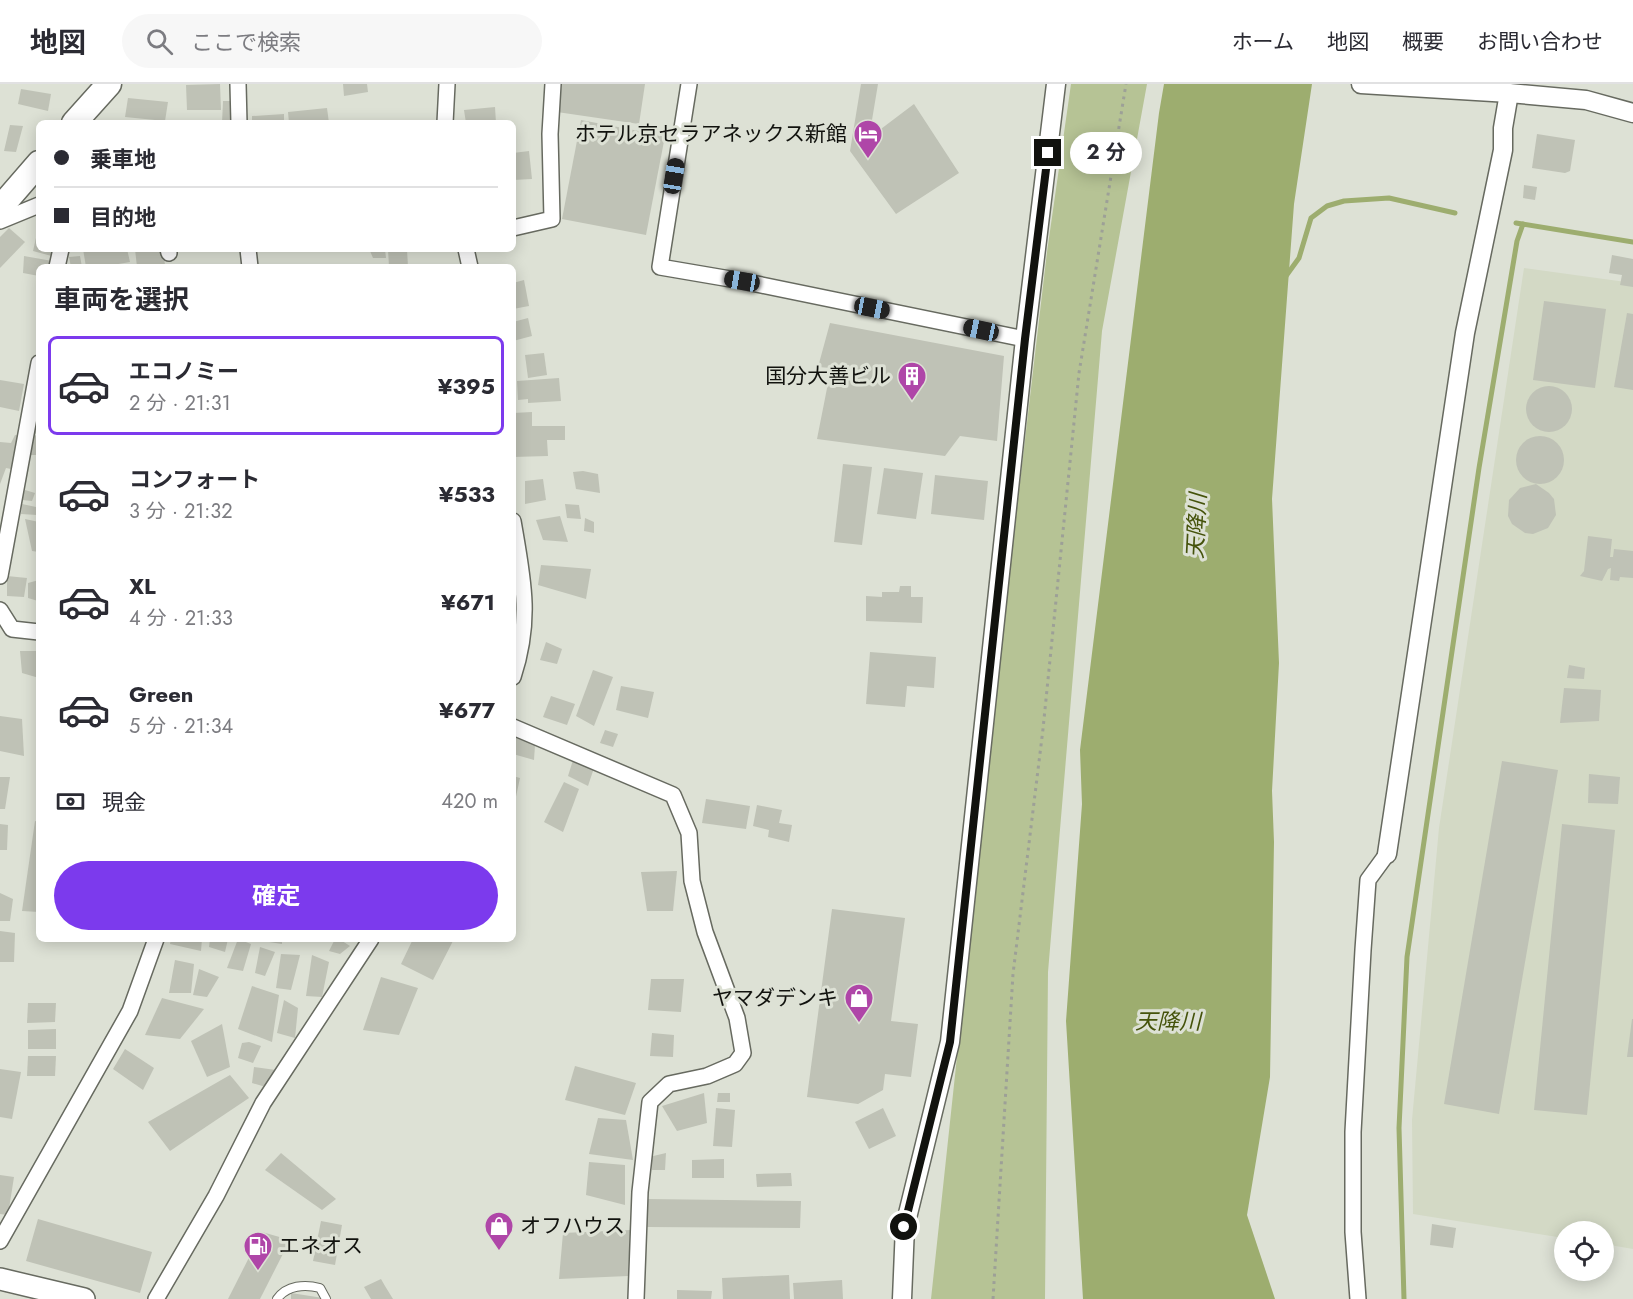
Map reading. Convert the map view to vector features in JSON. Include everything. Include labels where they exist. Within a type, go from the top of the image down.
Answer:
[{"type":"highway","points":[[76,120],[103,87]]},
{"type":"highway","points":[[0,208],[36,166]]},
{"type":"main road","points":[[0,1279],[84,1299]]},
{"type":"street","points":[[238,84],[239,120]]},
{"type":"street","points":[[445,120],[447,84]]},
{"type":"street","points":[[516,227],[552,219],[550,134],[553,84]]},
{"type":"street","points":[[689,84],[660,267],[742,281],[1025,339]]},
{"type":"street","points":[[902,1299],[904,1227],[950,1042],[1025,339],[1056,84]]},
{"type":"street","points":[[1361,84],[1510,88],[1586,100],[1633,113]]},
{"type":"street","points":[[94,120],[103,87]]},
{"type":"street","points":[[1358,1299],[1353,1232],[1353,1132],[1368,880],[1387,854],[1463,344],[1503,150],[1503,128],[1510,88]]},
{"type":"street","points":[[0,221],[36,206]]},
{"type":"street","points":[[0,576],[36,379]]},
{"type":"street","points":[[516,537],[524,581],[525,626],[516,668]]},
{"type":"street","points":[[0,610],[12,629],[36,632]]},
{"type":"street","points":[[516,729],[673,795],[689,833],[692,881],[705,932],[741,1032],[743,1053],[735,1064],[708,1076],[669,1084],[650,1102],[640,1192],[636,1299]]},
{"type":"street","points":[[0,1241],[130,1011],[155,942]]},
{"type":"street","points":[[156,1299],[216,1196],[263,1103],[369,942]]},
{"type":"lane","points":[[277,1299],[282,1292],[305,1285],[320,1288],[326,1299]]},
{"type":"path","points":[[993,1299],[1013,974],[1043,729],[1079,373],[1126,84]]},
{"type":"shaded area","points":[[1071,84],[1147,84],[1102,331],[1048,972],[1045,1299],[931,1299],[1004,619],[1047,252]]},
{"type":"shaded area","points":[[1524,268],[1633,283],[1633,1249],[1614,1246],[1614,1221],[1554,1221],[1554,1236],[1413,1214],[1412,1120],[1439,828]]},
{"type":"water","name":"天降川","points":[[1164,84],[1312,84],[1294,204],[1272,499],[1279,663],[1272,791],[1274,842],[1270,1077],[1247,1215],[1275,1299],[1083,1299],[1066,1021],[1082,804],[1080,750]]},
{"type":"building","points":[[220,84],[221,110],[187,110],[186,85]]},
{"type":"building","points":[[343,84],[367,84],[368,92],[344,96]]},
{"type":"building","points":[[562,84],[645,84],[639,124],[557,112]]},
{"type":"building","name":"ホテル京セラアネックス新館","points":[[861,84],[878,84],[869,138],[914,104],[959,173],[896,214],[850,151]]},
{"type":"building","points":[[21,89],[51,94],[48,111],[18,104]]},
{"type":"building","points":[[128,98],[168,102],[165,120],[125,117]]},
{"type":"building","points":[[223,101],[236,101],[237,120],[222,120]]},
{"type":"building","points":[[495,107],[496,120],[466,120],[464,110]]},
{"type":"building","points":[[327,108],[329,120],[289,120],[288,112]]},
{"type":"building","points":[[284,114],[284,120],[252,120],[252,116]]},
{"type":"building","points":[[581,120],[665,136],[646,235],[562,219]]},
{"type":"building","points":[[10,125],[23,126],[16,152],[4,151]]},
{"type":"building","points":[[1537,134],[1575,140],[1570,171],[1565,173],[1532,168]]},
{"type":"building","points":[[529,151],[532,179],[516,180],[516,153]]},
{"type":"building","points":[[1524,185],[1537,187],[1535,200],[1523,198]]},
{"type":"building","points":[[9,228],[25,242],[0,268],[0,237]]},
{"type":"building","points":[[37,252],[60,252],[59,258]]},
{"type":"building","points":[[84,252],[128,252],[130,262],[118,264],[86,264]]},
{"type":"building","points":[[135,252],[163,252],[165,264],[137,264]]},
{"type":"building","points":[[370,252],[385,252],[386,258],[373,258]]},
{"type":"building","points":[[388,252],[407,252],[408,264],[389,264]]},
{"type":"building","points":[[1612,255],[1633,259],[1633,287],[1620,285],[1622,275],[1609,273]]},
{"type":"building","points":[[24,256],[58,262],[58,264],[36,264],[36,275],[23,273]]},
{"type":"building","points":[[80,256],[81,264],[70,264],[69,257]]},
{"type":"building","points":[[524,280],[529,306],[516,308],[516,282]]},
{"type":"building","points":[[1544,301],[1606,309],[1595,388],[1533,380]]},
{"type":"building","points":[[1627,313],[1633,314],[1633,390],[1614,387]]},
{"type":"building","points":[[528,318],[532,336],[516,340],[516,321]]},
{"type":"building","name":"国分大善ビル","points":[[830,323],[1004,356],[997,441],[960,436],[945,456],[817,439],[831,368],[818,367]]},
{"type":"building","points":[[544,353],[547,375],[528,378],[525,355]]},
{"type":"building","points":[[559,378],[561,401],[528,403],[528,399],[518,400],[517,381]]},
{"type":"building","points":[[0,380],[24,384],[19,411],[0,407]]},
{"type":"building","points":[[1549,386],[1565,393],[1572,409],[1565,425],[1549,432],[1533,425],[1526,409],[1533,393]]},
{"type":"building","points":[[532,412],[532,426],[565,426],[565,440],[547,440],[548,456],[516,457],[516,413]]},
{"type":"building","points":[[36,416],[36,434],[33,434]]},
{"type":"building","points":[[15,435],[24,436],[16,470],[6,468],[0,484],[0,442],[11,443]]},
{"type":"building","points":[[33,435],[36,436],[36,455],[31,455]]},
{"type":"building","points":[[1540,436],[1557,443],[1564,460],[1557,477],[1540,484],[1523,477],[1516,460],[1523,443]]},
{"type":"building","points":[[843,464],[872,467],[862,545],[834,542]]},
{"type":"building","points":[[884,468],[923,473],[916,519],[877,514]]},
{"type":"building","points":[[573,472],[598,474],[600,493],[576,489]]},
{"type":"building","points":[[935,475],[988,481],[984,520],[931,514]]},
{"type":"building","points":[[543,479],[546,500],[525,504],[525,481]]},
{"type":"building","points":[[1536,484],[1554,499],[1556,515],[1548,528],[1533,534],[1525,533],[1512,524],[1508,516],[1509,500],[1520,488]]},
{"type":"building","points":[[25,490],[35,493],[32,501],[22,500]]},
{"type":"building","points":[[22,504],[36,507],[36,515],[21,514]]},
{"type":"building","points":[[565,504],[579,505],[581,519],[567,518]]},
{"type":"building","points":[[560,516],[568,542],[543,540],[536,520]]},
{"type":"building","points":[[585,518],[594,522],[594,533],[584,531]]},
{"type":"building","points":[[25,519],[36,521],[36,552],[32,551]]},
{"type":"building","points":[[1588,536],[1612,539],[1610,557],[1613,557],[1614,549],[1633,551],[1633,578],[1620,577],[1619,581],[1610,580],[1611,568],[1608,569],[1602,581],[1580,576],[1584,571]]},
{"type":"building","points":[[541,565],[591,569],[586,599],[538,585]]},
{"type":"building","points":[[7,576],[27,578],[24,597],[7,596]]},
{"type":"building","points":[[36,581],[36,600],[28,598],[28,583]]},
{"type":"building","points":[[900,586],[911,586],[911,597],[923,597],[922,623],[866,621],[866,596],[882,597],[882,592],[899,592]]},
{"type":"building","points":[[546,642],[562,649],[557,664],[540,660]]},
{"type":"building","points":[[20,651],[36,651],[36,677],[22,673]]},
{"type":"building","points":[[870,652],[936,657],[934,688],[907,686],[905,707],[866,704]]},
{"type":"building","points":[[1569,665],[1585,668],[1584,679],[1567,678]]},
{"type":"building","points":[[593,670],[613,677],[594,726],[576,716]]},
{"type":"building","points":[[621,686],[654,692],[648,718],[616,710]]},
{"type":"building","points":[[1564,688],[1601,690],[1599,721],[1560,723]]},
{"type":"building","points":[[551,696],[575,704],[567,725],[543,717]]},
{"type":"building","points":[[0,716],[22,719],[24,756],[0,751]]},
{"type":"building","points":[[605,730],[618,734],[613,747],[600,743]]},
{"type":"building","points":[[516,738],[535,745],[534,760],[516,755]]},
{"type":"building","points":[[573,760],[594,768],[588,786],[568,776]]},
{"type":"building","points":[[1502,761],[1558,770],[1499,1114],[1444,1104]]},
{"type":"building","points":[[1589,774],[1620,777],[1618,804],[1588,803]]},
{"type":"building","points":[[0,777],[10,777],[5,809],[0,809]]},
{"type":"building","points":[[516,777],[520,778],[516,797]]},
{"type":"building","points":[[564,782],[579,789],[563,832],[544,822]]},
{"type":"building","points":[[706,799],[750,806],[746,829],[702,823]]},
{"type":"building","points":[[757,805],[782,810],[779,823],[792,825],[789,842],[768,837],[769,830],[753,826]]},
{"type":"building","points":[[35,821],[36,912],[22,911]]},
{"type":"building","points":[[0,824],[8,825],[7,850],[0,850]]},
{"type":"building","points":[[1562,824],[1615,830],[1587,1115],[1534,1110]]},
{"type":"building","points":[[677,871],[673,911],[647,911],[641,872]]},
{"type":"building","points":[[0,893],[13,899],[10,921],[0,921]]},
{"type":"building","points":[[832,909],[905,918],[891,1021],[918,1024],[911,1077],[885,1074],[883,1090],[858,1104],[807,1097]]},
{"type":"building","points":[[0,931],[15,933],[14,962],[0,962]]},
{"type":"building","points":[[170,942],[202,942],[201,951],[170,944]]},
{"type":"building","points":[[210,942],[227,942],[225,952],[209,947]]},
{"type":"building","points":[[237,942],[251,944],[243,971],[227,968]]},
{"type":"building","points":[[334,942],[344,942],[350,946],[340,954],[329,951]]},
{"type":"building","points":[[412,942],[452,942],[433,980],[401,964]]},
{"type":"building","points":[[260,947],[275,952],[265,976],[255,973]]},
{"type":"building","points":[[281,954],[300,955],[291,990],[276,988]]},
{"type":"building","points":[[312,955],[329,962],[322,997],[306,996]]},
{"type":"building","points":[[175,960],[194,964],[191,993],[169,993]]},
{"type":"building","points":[[199,969],[219,977],[207,997],[193,995]]},
{"type":"building","points":[[381,977],[418,988],[399,1035],[363,1030]]},
{"type":"building","points":[[651,979],[684,979],[681,1012],[648,1010]]},
{"type":"building","points":[[252,986],[279,995],[272,1042],[238,1029]]},
{"type":"building","points":[[162,998],[204,1009],[180,1039],[145,1035]]},
{"type":"building","points":[[284,1000],[298,1008],[295,1038],[277,1033]]},
{"type":"building","points":[[28,1003],[56,1003],[55,1022],[27,1023]]},
{"type":"building","points":[[1632,1019],[1633,1057],[1627,1057]]},
{"type":"building","points":[[222,1024],[230,1067],[207,1077],[191,1041]]},
{"type":"building","points":[[56,1029],[56,1049],[28,1049],[28,1030]]},
{"type":"building","points":[[652,1033],[674,1035],[673,1057],[650,1056]]},
{"type":"building","points":[[249,1042],[261,1046],[253,1063],[238,1058],[242,1043]]},
{"type":"building","points":[[125,1049],[154,1068],[143,1090],[113,1069]]},
{"type":"building","points":[[28,1056],[56,1056],[55,1076],[27,1076]]},
{"type":"building","points":[[575,1066],[636,1083],[625,1115],[565,1100]]},
{"type":"building","points":[[254,1067],[276,1070],[269,1088],[252,1083]]},
{"type":"building","points":[[0,1069],[21,1072],[12,1119],[0,1117]]},
{"type":"building","points":[[230,1075],[249,1098],[170,1151],[148,1122]]},
{"type":"building","points":[[704,1093],[707,1123],[677,1131],[662,1106]]},
{"type":"building","points":[[718,1093],[730,1093],[730,1102],[717,1102]]},
{"type":"building","points":[[716,1108],[735,1110],[732,1147],[713,1146]]},
{"type":"building","points":[[883,1108],[896,1136],[869,1149],[855,1122]]},
{"type":"building","points":[[598,1118],[626,1120],[633,1160],[589,1154]]},
{"type":"building","points":[[281,1153],[336,1199],[322,1210],[265,1170]]},
{"type":"building","points":[[666,1153],[665,1170],[652,1170],[649,1157]]},
{"type":"building","points":[[724,1159],[724,1178],[692,1178],[692,1160]]},
{"type":"building","points":[[589,1162],[625,1165],[625,1205],[586,1195]]},
{"type":"building","points":[[791,1173],[792,1186],[757,1187],[756,1174]]},
{"type":"building","points":[[0,1175],[14,1177],[8,1215],[0,1214]]},
{"type":"building","points":[[647,1199],[801,1201],[800,1228],[647,1227]]},
{"type":"building","points":[[38,1219],[152,1252],[140,1293],[26,1261]]},
{"type":"building","points":[[321,1221],[342,1225],[335,1265],[313,1261]]},
{"type":"building","points":[[1432,1224],[1456,1228],[1453,1248],[1430,1245]]},
{"type":"building","points":[[630,1230],[628,1276],[559,1279],[563,1233]]},
{"type":"building","points":[[262,1232],[290,1240],[260,1299],[228,1299]]},
{"type":"building","points":[[789,1275],[790,1299],[723,1299],[722,1278]]},
{"type":"building","points":[[381,1279],[393,1299],[371,1299],[364,1287]]},
{"type":"building","points":[[842,1280],[843,1299],[794,1299],[793,1283]]},
{"type":"building","points":[[677,1290],[712,1291],[711,1299],[677,1299]]},
{"type":"building","points":[[291,1293],[323,1298],[323,1299],[291,1299]]},
{"type":"waterway","points":[[1286,276],[1299,258],[1311,218],[1327,206],[1344,201],[1389,198],[1455,213]]},
{"type":"waterway","points":[[1516,223],[1633,242]]},
{"type":"waterway","points":[[1404,1299],[1399,1128],[1407,957],[1479,468],[1517,241],[1523,224]]},
{"type":"place","name":"ホテル京セラアネックス新館","points":[[868,160]]},
{"type":"place","name":"国分大善ビル","points":[[912,402]]},
{"type":"place","name":"ヤマダデンキ","points":[[859,1024]]},
{"type":"place","name":"オフハウス","points":[[499,1252]]},
{"type":"place","name":"エネオス","points":[[258,1272]]},
{"type":"route","points":[[904,1227],[950,1042],[1025,339],[1048,153]]}]
